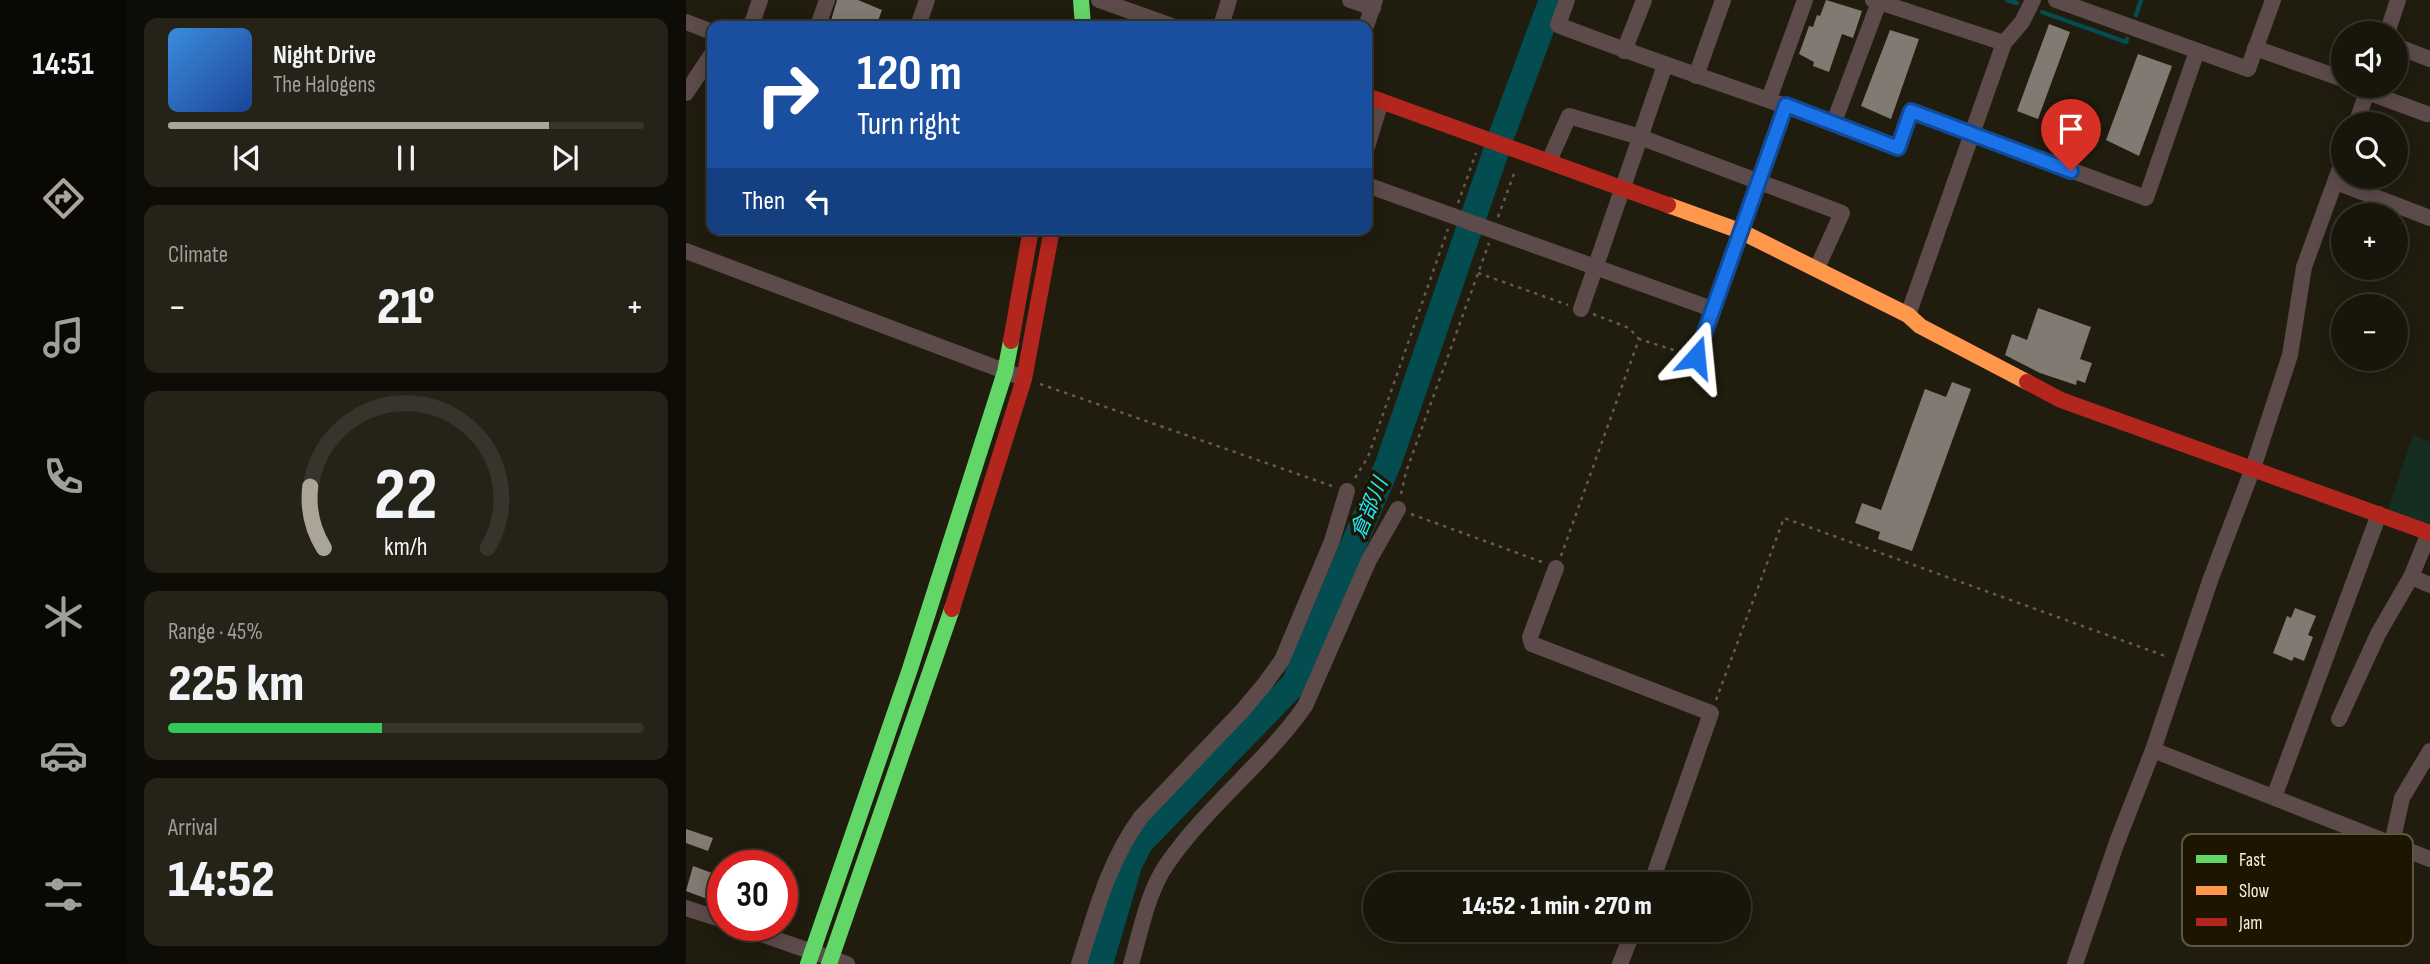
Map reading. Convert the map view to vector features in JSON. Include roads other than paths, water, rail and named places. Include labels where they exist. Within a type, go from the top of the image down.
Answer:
[{"type":"street","points":[[753,21],[760,0]]},
{"type":"street","points":[[820,21],[827,0]]},
{"type":"street","points":[[920,21],[927,0]]},
{"type":"street","points":[[1081,0],[1083,21]]},
{"type":"street","points":[[1099,0],[1158,21]]},
{"type":"street","points":[[1223,21],[1229,0]]},
{"type":"street","points":[[1350,0],[1374,4],[1368,21]]},
{"type":"street","points":[[1567,0],[1558,25],[1624,51],[1834,122],[1898,148],[1911,111],[2146,198],[2197,51]]},
{"type":"street","points":[[1624,51],[1644,0]]},
{"type":"street","points":[[1696,76],[1723,0]]},
{"type":"street","points":[[1769,99],[1805,0]]},
{"type":"street","points":[[1908,316],[2004,43],[2022,22],[2033,0]]},
{"type":"street","points":[[2056,0],[2248,69],[2273,0]]},
{"type":"street","points":[[2391,21],[2399,0]]},
{"type":"street","points":[[1834,122],[1876,1],[2004,43]]},
{"type":"street","points":[[686,22],[707,30]]},
{"type":"street","points":[[2255,48],[2331,75]]},
{"type":"street","points":[[2408,51],[2430,59]]},
{"type":"street","points":[[686,93],[707,62]]},
{"type":"street","points":[[1581,309],[1665,65]]},
{"type":"street","points":[[2390,98],[2427,114]]},
{"type":"street","points":[[1374,99],[1740,231],[1817,268],[2061,400],[2429,533],[2411,577],[2378,634],[2339,719]]},
{"type":"street","points":[[1696,357],[1786,105]]},
{"type":"street","points":[[1549,161],[1569,116],[1640,137],[1842,213],[1817,268]]},
{"type":"street","points":[[1372,187],[1712,309]]},
{"type":"street","points":[[2075,964],[2253,468],[2290,355],[2304,267],[2333,189]]},
{"type":"street","points":[[2356,189],[2430,218]]},
{"type":"street","points":[[810,958],[910,669],[1005,372],[1030,235]]},
{"type":"street","points":[[772,941],[810,958],[836,962],[953,607],[1024,379],[1051,235]]},
{"type":"street","points":[[686,251],[1024,379]]},
{"type":"street","points":[[1079,964],[1104,887],[1130,832],[1141,817],[1243,710],[1282,660],[1351,493]]},
{"type":"street","points":[[1131,964],[1151,895],[1166,865],[1200,824],[1291,727],[1305,706],[1393,507]]},
{"type":"street","points":[[2274,797],[2379,514]]},
{"type":"street","points":[[1556,568],[1530,637],[1532,644],[1711,713],[1655,872]]},
{"type":"street","points":[[2411,577],[2430,585]]},
{"type":"street","points":[[2153,750],[2369,834]]},
{"type":"street","points":[[2394,834],[2402,798],[2430,751]]},
{"type":"street","points":[[2413,852],[2430,859]]},
{"type":"street","points":[[686,908],[707,915]]},
{"type":"street","points":[[1620,964],[1629,942]]},
{"type":"waterway","name":"倉部川","points":[[1100,964],[1129,865],[1140,843],[1294,684],[1388,464],[1502,134],[1552,0]]},
{"type":"waterway","points":[[2007,0],[2017,3]]},
{"type":"waterway","points":[[2136,15],[2141,0]]},
{"type":"waterway","points":[[2042,12],[2126,42],[2127,39]]}]
